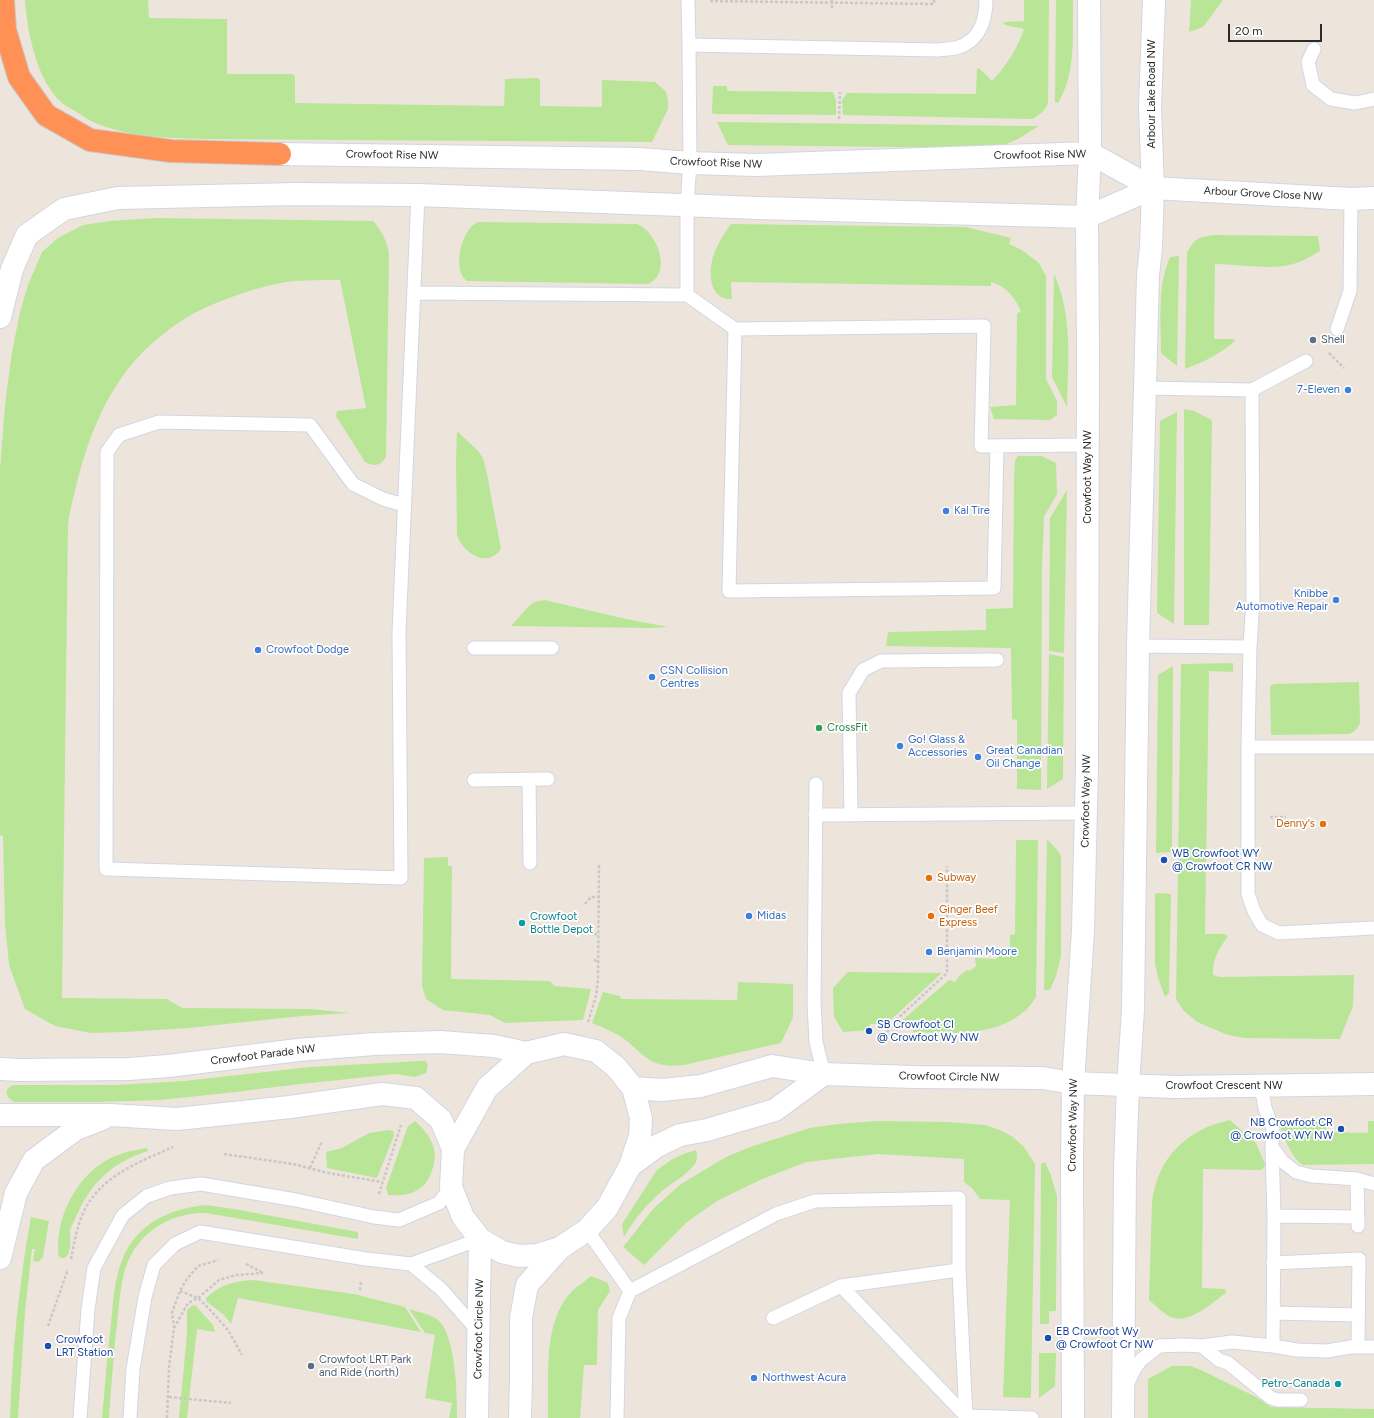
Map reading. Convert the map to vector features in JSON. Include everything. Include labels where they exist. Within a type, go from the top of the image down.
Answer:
[{"type":"highway","points":[[3,0],[5,30],[19,77],[46,115],[90,140],[171,151],[280,154]]},
{"type":"street","points":[[1089,0],[1090,153]]},
{"type":"street","name":"Arbour Lake Road NW","points":[[1153,188],[1150,107],[1154,0]]},
{"type":"street","name":"Crowfoot Rise NW","points":[[280,154],[640,159],[690,163],[756,165],[1090,153],[1153,188]]},
{"type":"street","name":"Crowfoot Way NW","points":[[1073,1418],[1073,1083],[1084,930],[1086,812],[1088,580],[1087,217],[1090,184],[1090,153]]},
{"type":"street","points":[[0,317],[12,269],[27,235],[64,208],[118,198],[280,194],[418,195],[1087,217],[1153,188],[1148,275],[1138,646],[1133,1010],[1128,1085],[1125,1170],[1123,1418]]},
{"type":"street","name":"Arbour Grove Close NW","points":[[1153,188],[1351,199],[1374,198]]},
{"type":"street","name":"Crowfoot Parade NW","points":[[0,1069],[129,1069],[168,1066],[298,1050],[374,1044],[440,1042],[494,1046],[526,1053]]},
{"type":"street","points":[[452,1149],[488,1088],[526,1053],[564,1044],[596,1051],[616,1067],[633,1088],[641,1118],[640,1136],[630,1166],[607,1208],[587,1230],[560,1248],[527,1285],[521,1318],[520,1418]]},
{"type":"street","name":"Crowfoot Circle NW","points":[[633,1088],[662,1090],[701,1086],[772,1066],[824,1074],[913,1077],[1042,1078],[1073,1083]]},
{"type":"street","points":[[630,1166],[657,1146],[680,1135],[707,1130],[775,1110],[824,1074]]},
{"type":"street","name":"Crowfoot Crescent NW","points":[[1073,1083],[1176,1087],[1374,1084]]},
{"type":"street","points":[[0,1115],[110,1115],[177,1119],[290,1107],[382,1094],[416,1098],[441,1120],[452,1149],[451,1187],[462,1217],[480,1239],[502,1252],[519,1256],[537,1255],[560,1248]]},
{"type":"street","points":[[0,1258],[16,1193],[34,1160],[76,1129],[110,1115]]},
{"type":"street","name":"Crowfoot Circle NW","points":[[477,1418],[480,1239]]},
{"type":"lane","points":[[689,45],[937,50],[960,47],[973,39],[984,22],[986,0]]},
{"type":"lane","points":[[687,295],[687,205],[690,163],[688,1]]},
{"type":"lane","points":[[1314,49],[1308,62],[1313,85],[1331,99],[1355,103],[1374,99]]},
{"type":"lane","points":[[404,505],[383,499],[353,484],[310,426],[159,422],[119,435],[107,452],[106,869],[401,878],[398,632],[404,505],[414,293],[418,195]]},
{"type":"lane","points":[[1337,329],[1350,291],[1351,199]]},
{"type":"lane","points":[[414,293],[687,295],[735,329],[984,326],[981,446],[1087,445]]},
{"type":"lane","points":[[735,329],[729,591],[994,588],[997,446]]},
{"type":"lane","points":[[1145,388],[1252,390],[1306,361]]},
{"type":"lane","points":[[1252,390],[1253,600],[1250,647],[1248,747],[1248,894],[1254,911],[1262,925],[1279,933],[1374,928]]},
{"type":"lane","points":[[1138,646],[1250,647]]},
{"type":"lane","points":[[474,648],[552,648]]},
{"type":"lane","points":[[851,814],[849,693],[863,670],[881,661],[997,660]]},
{"type":"lane","points":[[1248,747],[1374,747]]},
{"type":"lane","points":[[474,780],[548,779]]},
{"type":"lane","points":[[528,780],[530,863]]},
{"type":"lane","points":[[816,784],[814,1003],[816,1042],[824,1074]]},
{"type":"lane","points":[[815,815],[1086,812]]},
{"type":"lane","points":[[1262,1086],[1265,1108],[1273,1129],[1273,1346]]},
{"type":"lane","points":[[1272,1147],[1282,1162],[1296,1172],[1312,1176],[1357,1179],[1374,1184]]},
{"type":"lane","points":[[1274,1216],[1358,1222],[1357,1179]]},
{"type":"lane","points":[[80,1418],[88,1309],[94,1268],[123,1215],[147,1196],[170,1188],[201,1184],[296,1200],[374,1218],[398,1220],[417,1214],[439,1203],[451,1187]]},
{"type":"lane","points":[[617,1418],[619,1318],[630,1291],[776,1214],[815,1201],[960,1198],[959,1270],[966,1417]]},
{"type":"lane","points":[[587,1230],[630,1291]]},
{"type":"lane","points":[[130,1418],[133,1369],[145,1297],[154,1265],[175,1244],[200,1232],[366,1259],[411,1264],[480,1239]]},
{"type":"lane","points":[[1273,1263],[1358,1259],[1358,1343],[1353,1347]]},
{"type":"lane","points":[[411,1264],[441,1289],[456,1308],[479,1332]]},
{"type":"lane","points":[[773,1318],[841,1286],[959,1270]]},
{"type":"lane","points":[[841,1286],[966,1417],[1032,1418]]},
{"type":"lane","points":[[1273,1313],[1358,1315]]},
{"type":"lane","points":[[1123,1394],[1135,1368],[1141,1360],[1159,1346],[1202,1346],[1232,1342],[1312,1351],[1328,1351],[1353,1347],[1374,1347]]},
{"type":"lane","points":[[1202,1346],[1219,1360],[1228,1363],[1271,1398],[1278,1400],[1301,1400]]},
{"type":"path","points":[[688,1],[934,4],[934,0]]},
{"type":"path","points":[[832,2],[832,8]]},
{"type":"path","points":[[839,119],[840,92]]},
{"type":"path","points":[[1326,350],[1344,368]]},
{"type":"path","points":[[586,1028],[596,996],[598,980],[599,863]]},
{"type":"path","points":[[884,1036],[896,1020],[947,973],[947,866]]},
{"type":"path","points":[[585,904],[591,897],[599,897]]},
{"type":"path","points":[[594,934],[599,934]]},
{"type":"path","points":[[594,960],[598,961]]},
{"type":"path","points":[[378,1198],[401,1125]]},
{"type":"path","points":[[310,1168],[322,1141]]},
{"type":"path","points":[[224,1154],[285,1163],[328,1173],[382,1182]]},
{"type":"path","points":[[167,1418],[169,1367],[174,1328],[172,1313],[180,1291],[187,1279],[198,1266],[218,1260],[224,1260]]},
{"type":"path","points":[[174,1328],[188,1303],[198,1298],[220,1280],[236,1275],[263,1273],[244,1264]]},
{"type":"path","points":[[180,1291],[198,1298],[228,1330],[242,1355]]},
{"type":"path","points":[[169,1397],[232,1403]]},
{"type":"green space","points":[[25,0],[148,0],[149,18],[227,19],[227,74],[292,74],[295,76],[295,103],[504,106],[505,79],[538,78],[540,80],[540,106],[602,107],[602,80],[655,82],[666,92],[668,109],[652,142],[204,139],[146,136],[118,130],[91,121],[62,103],[53,94],[40,69],[35,55],[28,26]]},
{"type":"green space","points":[[1024,0],[1049,0],[1048,104],[1037,116],[1032,119],[843,115],[842,100],[847,93],[976,94],[977,69],[979,68],[992,81],[1007,63],[1018,44],[1024,29],[1005,25],[1003,22],[1024,21]]},
{"type":"green space","points":[[1056,0],[1073,0],[1071,66],[1064,91],[1058,103],[1055,102]]},
{"type":"green space","points":[[1191,0],[1223,0],[1203,27],[1189,32]]},
{"type":"green space","points":[[713,86],[727,86],[727,91],[833,92],[836,101],[836,115],[715,114],[712,113]]},
{"type":"green space","points":[[717,122],[1039,126],[1018,139],[1006,144],[983,148],[728,145]]},
{"type":"green space","points":[[156,218],[373,221],[384,236],[389,254],[386,457],[377,465],[372,465],[365,462],[336,416],[337,411],[366,408],[340,280],[294,281],[275,284],[239,294],[199,311],[173,326],[145,350],[126,371],[111,394],[99,418],[80,470],[68,524],[62,998],[167,999],[182,1008],[311,1009],[349,1013],[302,1016],[188,1028],[91,1033],[55,1026],[25,1009],[9,965],[5,923],[3,836],[0,835],[0,469],[5,405],[12,352],[20,312],[28,285],[42,252],[58,238],[83,225],[109,221]]},
{"type":"green space","points":[[479,222],[637,224],[651,235],[656,243],[661,262],[660,271],[656,279],[648,284],[467,281],[462,275],[460,268],[459,259],[461,249],[468,231],[473,225]]},
{"type":"green space","points":[[731,224],[966,227],[1011,238],[1009,244],[1022,250],[1039,263],[1046,276],[1046,379],[1057,401],[1057,415],[1050,420],[994,419],[990,407],[1016,405],[1017,313],[1021,312],[1010,293],[1001,286],[991,282],[991,286],[731,282],[732,299],[724,298],[718,295],[714,289],[711,268],[717,246]]},
{"type":"green space","points":[[1215,235],[1318,236],[1320,251],[1297,263],[1281,266],[1262,267],[1215,264],[1214,339],[1234,339],[1235,341],[1212,357],[1185,369],[1187,253],[1192,244],[1198,239]]},
{"type":"green space","points":[[1179,256],[1177,366],[1161,353],[1161,292],[1170,257]]},
{"type":"green space","points":[[1054,274],[1060,290],[1067,323],[1067,407],[1052,377]]},
{"type":"green space","points":[[1184,409],[1194,411],[1212,420],[1209,625],[1184,625]]},
{"type":"green space","points":[[1177,412],[1174,624],[1157,613],[1160,421]]},
{"type":"green space","points":[[457,431],[478,451],[483,458],[501,549],[492,557],[477,557],[463,546],[457,536]]},
{"type":"green space","points":[[1018,456],[1042,456],[1056,463],[1057,494],[1044,517],[1042,567],[1041,790],[1017,789],[1017,720],[1012,719],[1011,648],[886,646],[888,632],[986,630],[986,609],[1013,608],[1014,479],[1015,460]]},
{"type":"green space","points":[[1067,490],[1064,653],[1049,651],[1050,518]]},
{"type":"green space","points":[[545,600],[668,627],[511,626],[534,602]]},
{"type":"green space","points":[[1049,654],[1064,657],[1063,779],[1047,789]]},
{"type":"green space","points":[[1233,663],[1233,672],[1209,671],[1205,934],[1224,934],[1228,936],[1217,954],[1214,963],[1213,975],[1220,977],[1354,975],[1353,1006],[1340,1039],[1244,1038],[1228,1035],[1197,1022],[1183,1010],[1176,999],[1181,664]]},
{"type":"green space","points":[[1173,666],[1172,852],[1156,853],[1158,675]]},
{"type":"green space","points":[[1359,682],[1360,723],[1357,729],[1350,734],[1271,735],[1270,686],[1274,684]]},
{"type":"green space","points":[[1047,839],[1061,856],[1061,956],[1056,976],[1050,990],[1044,990]]},
{"type":"green space","points":[[1016,840],[1038,840],[1036,997],[1027,1009],[1015,1018],[1002,1025],[973,1032],[913,1032],[913,1025],[898,1024],[949,980],[955,982],[960,975],[967,970],[970,971],[976,966],[975,958],[996,959],[1010,946],[1010,935],[1015,934]]},
{"type":"green space","points":[[448,857],[448,866],[452,866],[451,979],[550,981],[554,986],[591,989],[583,1020],[505,1023],[490,1015],[443,1010],[426,999],[422,986],[424,858]]},
{"type":"green space","points":[[1155,894],[1171,894],[1169,993],[1165,997],[1158,978],[1155,963]]},
{"type":"green space","points":[[848,972],[942,973],[886,1024],[870,1024],[870,1030],[843,1032],[834,1017],[833,988]]},
{"type":"green space","points":[[738,982],[793,984],[793,1018],[781,1043],[684,1065],[662,1065],[648,1059],[620,1036],[592,1023],[603,992],[620,996],[621,999],[737,1000]]},
{"type":"green space","points":[[426,1061],[428,1066],[426,1073],[415,1077],[395,1074],[160,1100],[14,1102],[9,1098],[7,1093],[8,1089],[14,1085],[117,1085],[184,1081],[310,1067]]},
{"type":"green space","points":[[1230,1120],[1256,1143],[1265,1164],[1264,1168],[1260,1170],[1203,1169],[1202,1288],[1225,1289],[1226,1293],[1208,1307],[1193,1315],[1178,1319],[1169,1316],[1149,1300],[1152,1201],[1155,1185],[1168,1158],[1177,1147],[1201,1130]]},
{"type":"green space","points":[[1278,1120],[1326,1121],[1326,1132],[1368,1133],[1368,1121],[1374,1121],[1374,1164],[1303,1165],[1294,1157]]},
{"type":"green space","points":[[415,1121],[426,1132],[432,1142],[435,1155],[433,1167],[426,1183],[421,1188],[410,1194],[388,1195],[386,1188],[408,1126]]},
{"type":"green space","points":[[877,1121],[949,1122],[985,1125],[1000,1130],[1013,1137],[1024,1147],[1035,1164],[1030,1398],[1003,1397],[1010,1200],[980,1199],[972,1188],[964,1182],[964,1159],[878,1154],[806,1162],[760,1180],[717,1201],[687,1222],[644,1265],[623,1247],[654,1208],[681,1184],[726,1157],[750,1147],[810,1128]]},
{"type":"green space","points":[[389,1130],[393,1131],[393,1138],[377,1178],[327,1168],[326,1152],[342,1148],[369,1133]]},
{"type":"green space","points":[[147,1148],[148,1151],[124,1161],[113,1168],[96,1184],[82,1205],[71,1227],[68,1255],[61,1258],[58,1254],[58,1247],[61,1225],[68,1204],[79,1185],[94,1169],[107,1160],[126,1152]]},
{"type":"green space","points":[[696,1150],[697,1160],[694,1165],[687,1173],[665,1189],[651,1202],[636,1219],[624,1237],[622,1225],[657,1170],[671,1160]]},
{"type":"green space","points":[[1045,1162],[1051,1175],[1057,1197],[1056,1311],[1049,1311],[1049,1324],[1040,1324],[1041,1164]]},
{"type":"green space","points":[[206,1205],[358,1232],[358,1239],[206,1213],[180,1216],[157,1227],[138,1244],[126,1267],[121,1291],[116,1333],[109,1418],[102,1418],[114,1292],[119,1268],[128,1247],[145,1227],[167,1214]]},
{"type":"green space","points":[[31,1217],[49,1221],[43,1257],[40,1261],[36,1262],[33,1260],[35,1249],[32,1249],[25,1312],[18,1418],[10,1418],[12,1368],[17,1317]]},
{"type":"green space","points":[[591,1276],[608,1283],[610,1291],[598,1310],[597,1365],[584,1365],[580,1418],[548,1418],[548,1368],[551,1334],[562,1304],[572,1291]]},
{"type":"green space","points":[[253,1280],[354,1294],[405,1307],[421,1332],[238,1298],[231,1324],[224,1315],[206,1301],[206,1298],[211,1294],[228,1284]]},
{"type":"green space","points":[[193,1305],[196,1306],[213,1325],[215,1332],[197,1329],[187,1418],[179,1418],[187,1334],[187,1310]]},
{"type":"green space","points":[[409,1309],[438,1320],[449,1338],[456,1381],[457,1418],[449,1418],[452,1403],[425,1398],[435,1335],[425,1333]]},
{"type":"green space","points":[[1039,1353],[1056,1353],[1055,1386],[1039,1398]]},
{"type":"green space","points":[[1172,1366],[1190,1366],[1201,1370],[1256,1397],[1271,1407],[1374,1409],[1374,1418],[1148,1418],[1148,1379]]},
{"type":"place","name":"Shell","points":[[1313,340]]},
{"type":"place","name":"7-Eleven","points":[[1348,390]]},
{"type":"place","name":"Kal Tire","points":[[946,511]]},
{"type":"place","name":"Knibbe Automotive Repair","points":[[1336,600]]},
{"type":"place","name":"Crowfoot Dodge","points":[[258,650]]},
{"type":"place","name":"CSN Collision Centres","points":[[652,677]]},
{"type":"place","name":"CrossFit","points":[[819,728]]},
{"type":"place","name":"Go! Glass & Accessories","points":[[900,746]]},
{"type":"place","name":"Great Canadian Oil Change","points":[[978,757]]},
{"type":"place","name":"Denny's","points":[[1323,824]]},
{"type":"place","name":"WB Crowfoot WY @ Crowfoot CR NW","points":[[1164,860]]},
{"type":"place","name":"Subway","points":[[929,878]]},
{"type":"place","name":"Midas","points":[[749,916]]},
{"type":"place","name":"Ginger Beef Express","points":[[931,916]]},
{"type":"place","name":"Crowfoot Bottle Depot","points":[[522,923]]},
{"type":"place","name":"Benjamin Moore","points":[[929,952]]},
{"type":"place","name":"SB Crowfoot Cl @ Crowfoot Wy NW","points":[[869,1031]]},
{"type":"place","name":"NB Crowfoot CR @ Crowfoot WY NW","points":[[1341,1129]]},
{"type":"place","name":"EB Crowfoot Wy @ Crowfoot Cr NW","points":[[1048,1338]]},
{"type":"place","name":"Crowfoot LRT Station","points":[[48,1346]]},
{"type":"place","name":"Crowfoot LRT Park and Ride (north)","points":[[311,1366]]},
{"type":"place","name":"Northwest Acura","points":[[754,1378]]},
{"type":"place","name":"Petro-Canada","points":[[1338,1384]]}]
